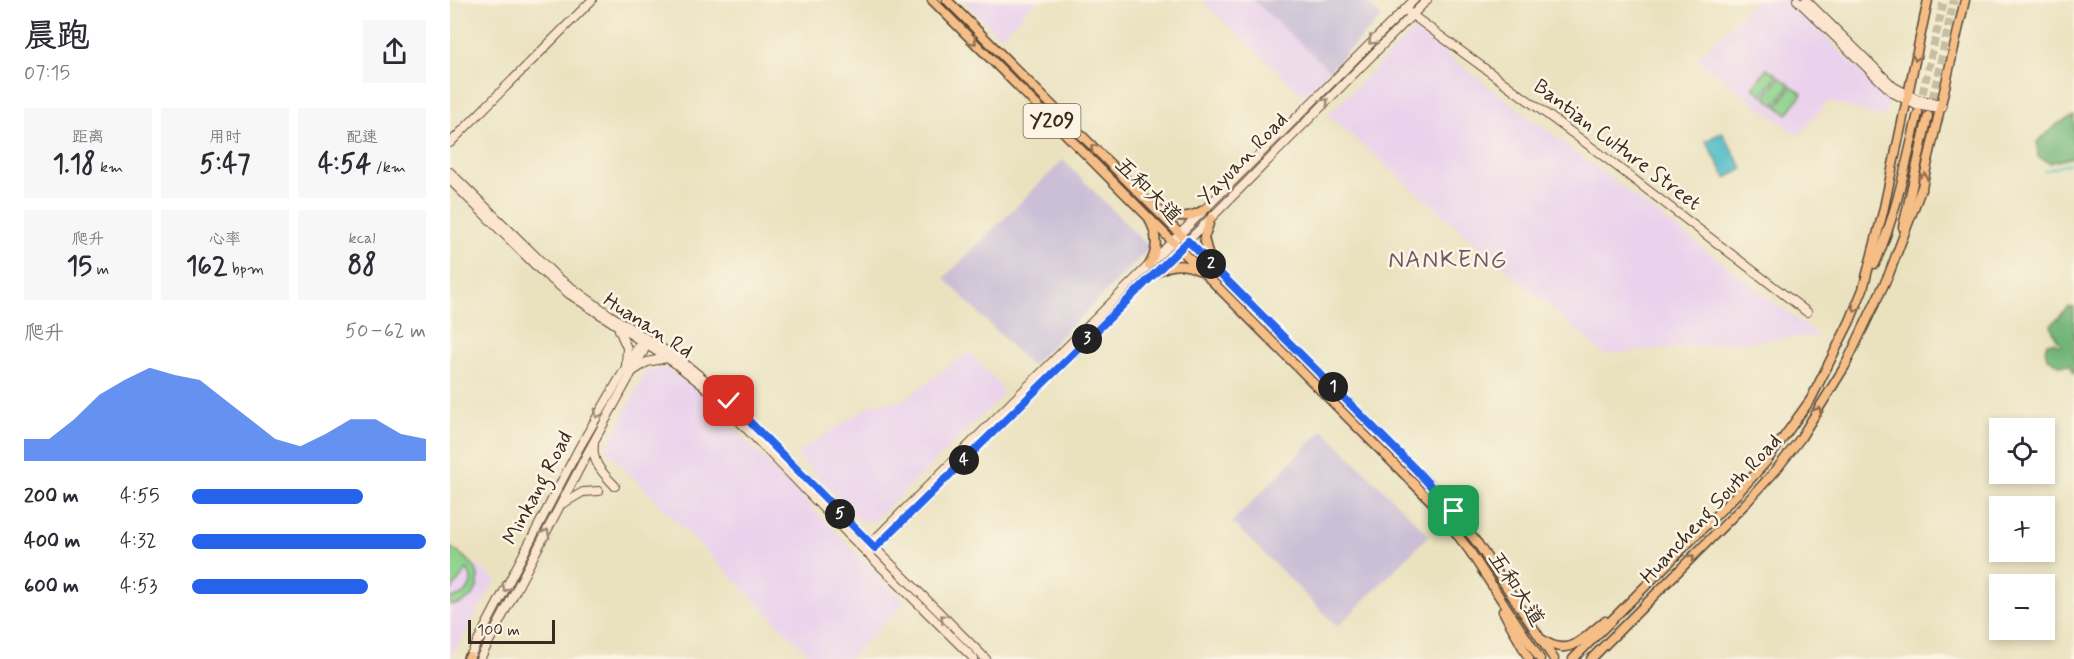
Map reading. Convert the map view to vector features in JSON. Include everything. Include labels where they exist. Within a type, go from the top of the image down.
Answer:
[{"type":"main road","points":[[450,143],[592,0]]},
{"type":"main road","name":"五和大道","points":[[932,0],[1431,501],[1469,550],[1540,659]]},
{"type":"main road","name":"五和大道","points":[[947,0],[1435,490],[1478,544],[1554,659]]},
{"type":"main road","name":"Yayuan Road","points":[[867,552],[1176,245],[1181,234],[1414,0]]},
{"type":"main road","name":"Yayuan Road","points":[[1176,245],[1188,241],[1427,0]]},
{"type":"main road","points":[[1797,0],[1889,90],[1908,98],[1942,107]]},
{"type":"main road","points":[[1806,0],[1908,98]]},
{"type":"main road","name":"Huancheng South Road","points":[[1863,289],[1883,212],[1928,0]]},
{"type":"main road","name":"Huancheng South Road","points":[[1594,657],[1776,470],[1800,439],[1845,366],[1889,274],[1922,187],[1965,0]]},
{"type":"main road","name":"Bantian Culture Street","points":[[1404,9],[1598,152],[1807,312]]},
{"type":"main road","name":"Huancheng South Road","points":[[1573,659],[1736,495],[1766,462],[1811,399],[1850,321],[1892,219],[1918,113]]},
{"type":"main road","name":"Huancheng South Road","points":[[1889,274],[1903,230],[1928,116]]},
{"type":"main road","name":"Huanan Rd","points":[[450,172],[557,277],[711,392],[974,659]]},
{"type":"main road","name":"Huanan Rd","points":[[450,180],[546,276],[616,327],[685,363],[715,388],[986,659]]},
{"type":"main road","points":[[1231,184],[1238,191]]},
{"type":"main road","points":[[1152,205],[1178,217],[1194,216],[1207,208]]},
{"type":"main road","points":[[1145,214],[1153,225],[1157,245],[1151,270],[1181,265],[1192,267],[1204,274]]},
{"type":"main road","points":[[1211,218],[1205,233],[1205,242],[1215,269]]},
{"type":"main road","points":[[616,327],[626,342],[625,367]]},
{"type":"main road","name":"Minkang Road","points":[[472,659],[496,607],[579,448],[625,367],[645,341]]},
{"type":"main road","name":"Minkang Road","points":[[472,659],[504,612],[631,374],[645,341]]},
{"type":"main road","points":[[631,374],[647,362],[667,358]]},
{"type":"main road","points":[[595,439],[593,450],[595,462],[615,486]]},
{"type":"main road","points":[[560,506],[576,495],[599,491]]},
{"type":"main road","points":[[1488,581],[1529,659]]},
{"type":"main road","points":[[496,607],[504,612]]},
{"type":"main road","points":[[1540,638],[1556,648],[1573,647],[1620,612],[1629,621]]},
{"type":"shaded area","points":[[963,0],[1037,0],[1000,37]]},
{"type":"shaded area","points":[[1207,0],[1253,0],[1329,70],[1304,95],[1204,3]]},
{"type":"shaded area","points":[[1253,0],[1363,0],[1382,17],[1329,70]]},
{"type":"shaded area","points":[[1756,0],[1787,0],[1889,99],[1885,118],[1828,101],[1798,136],[1697,59]]},
{"type":"shaded area","points":[[1414,30],[1819,336],[1604,354],[1328,115]]},
{"type":"shaded area","points":[[1063,160],[1150,248],[1031,366],[944,278]]},
{"type":"shaded area","points":[[969,352],[1001,387],[1001,397],[873,522],[861,521],[796,454],[873,404],[900,402]]},
{"type":"shaded area","points":[[666,368],[695,388],[905,603],[848,659],[813,659],[606,450],[646,371]]},
{"type":"shaded area","points":[[1323,430],[1429,535],[1338,627],[1232,522]]},
{"type":"shaded area","points":[[450,546],[496,579],[450,659]]},
{"type":"green space","points":[[1767,68],[1777,75],[1763,95],[1753,88]]},
{"type":"green space","points":[[1779,77],[1790,85],[1775,105],[1765,97]]},
{"type":"green space","points":[[1792,86],[1802,94],[1787,114],[1777,106]]},
{"type":"green space","points":[[2074,116],[2074,157],[2050,163],[2038,157],[2037,142],[2059,123]]},
{"type":"green space","points":[[2069,307],[2074,307],[2074,375],[2069,365],[2059,365],[2047,357],[2045,349],[2047,343],[2054,342],[2058,346],[2061,345],[2051,325]]},
{"type":"green space","points":[[450,547],[473,565],[478,579],[475,592],[470,598],[450,605],[450,598],[461,595],[469,589],[471,579],[467,569],[450,592]]},
{"type":"water","points":[[1722,132],[1743,169],[1726,178],[1706,141]]},
{"type":"waterway","points":[[2044,171],[2074,162]]},
{"type":"tunnel","points":[[1920,105],[1944,0]]},
{"type":"tunnel","points":[[1930,110],[1954,0]]},
{"type":"district","name":"NANKENG","points":[[1448,260]]},
{"type":"route","points":[[729,401],[875,548],[1188,241],[1454,511]]}]
